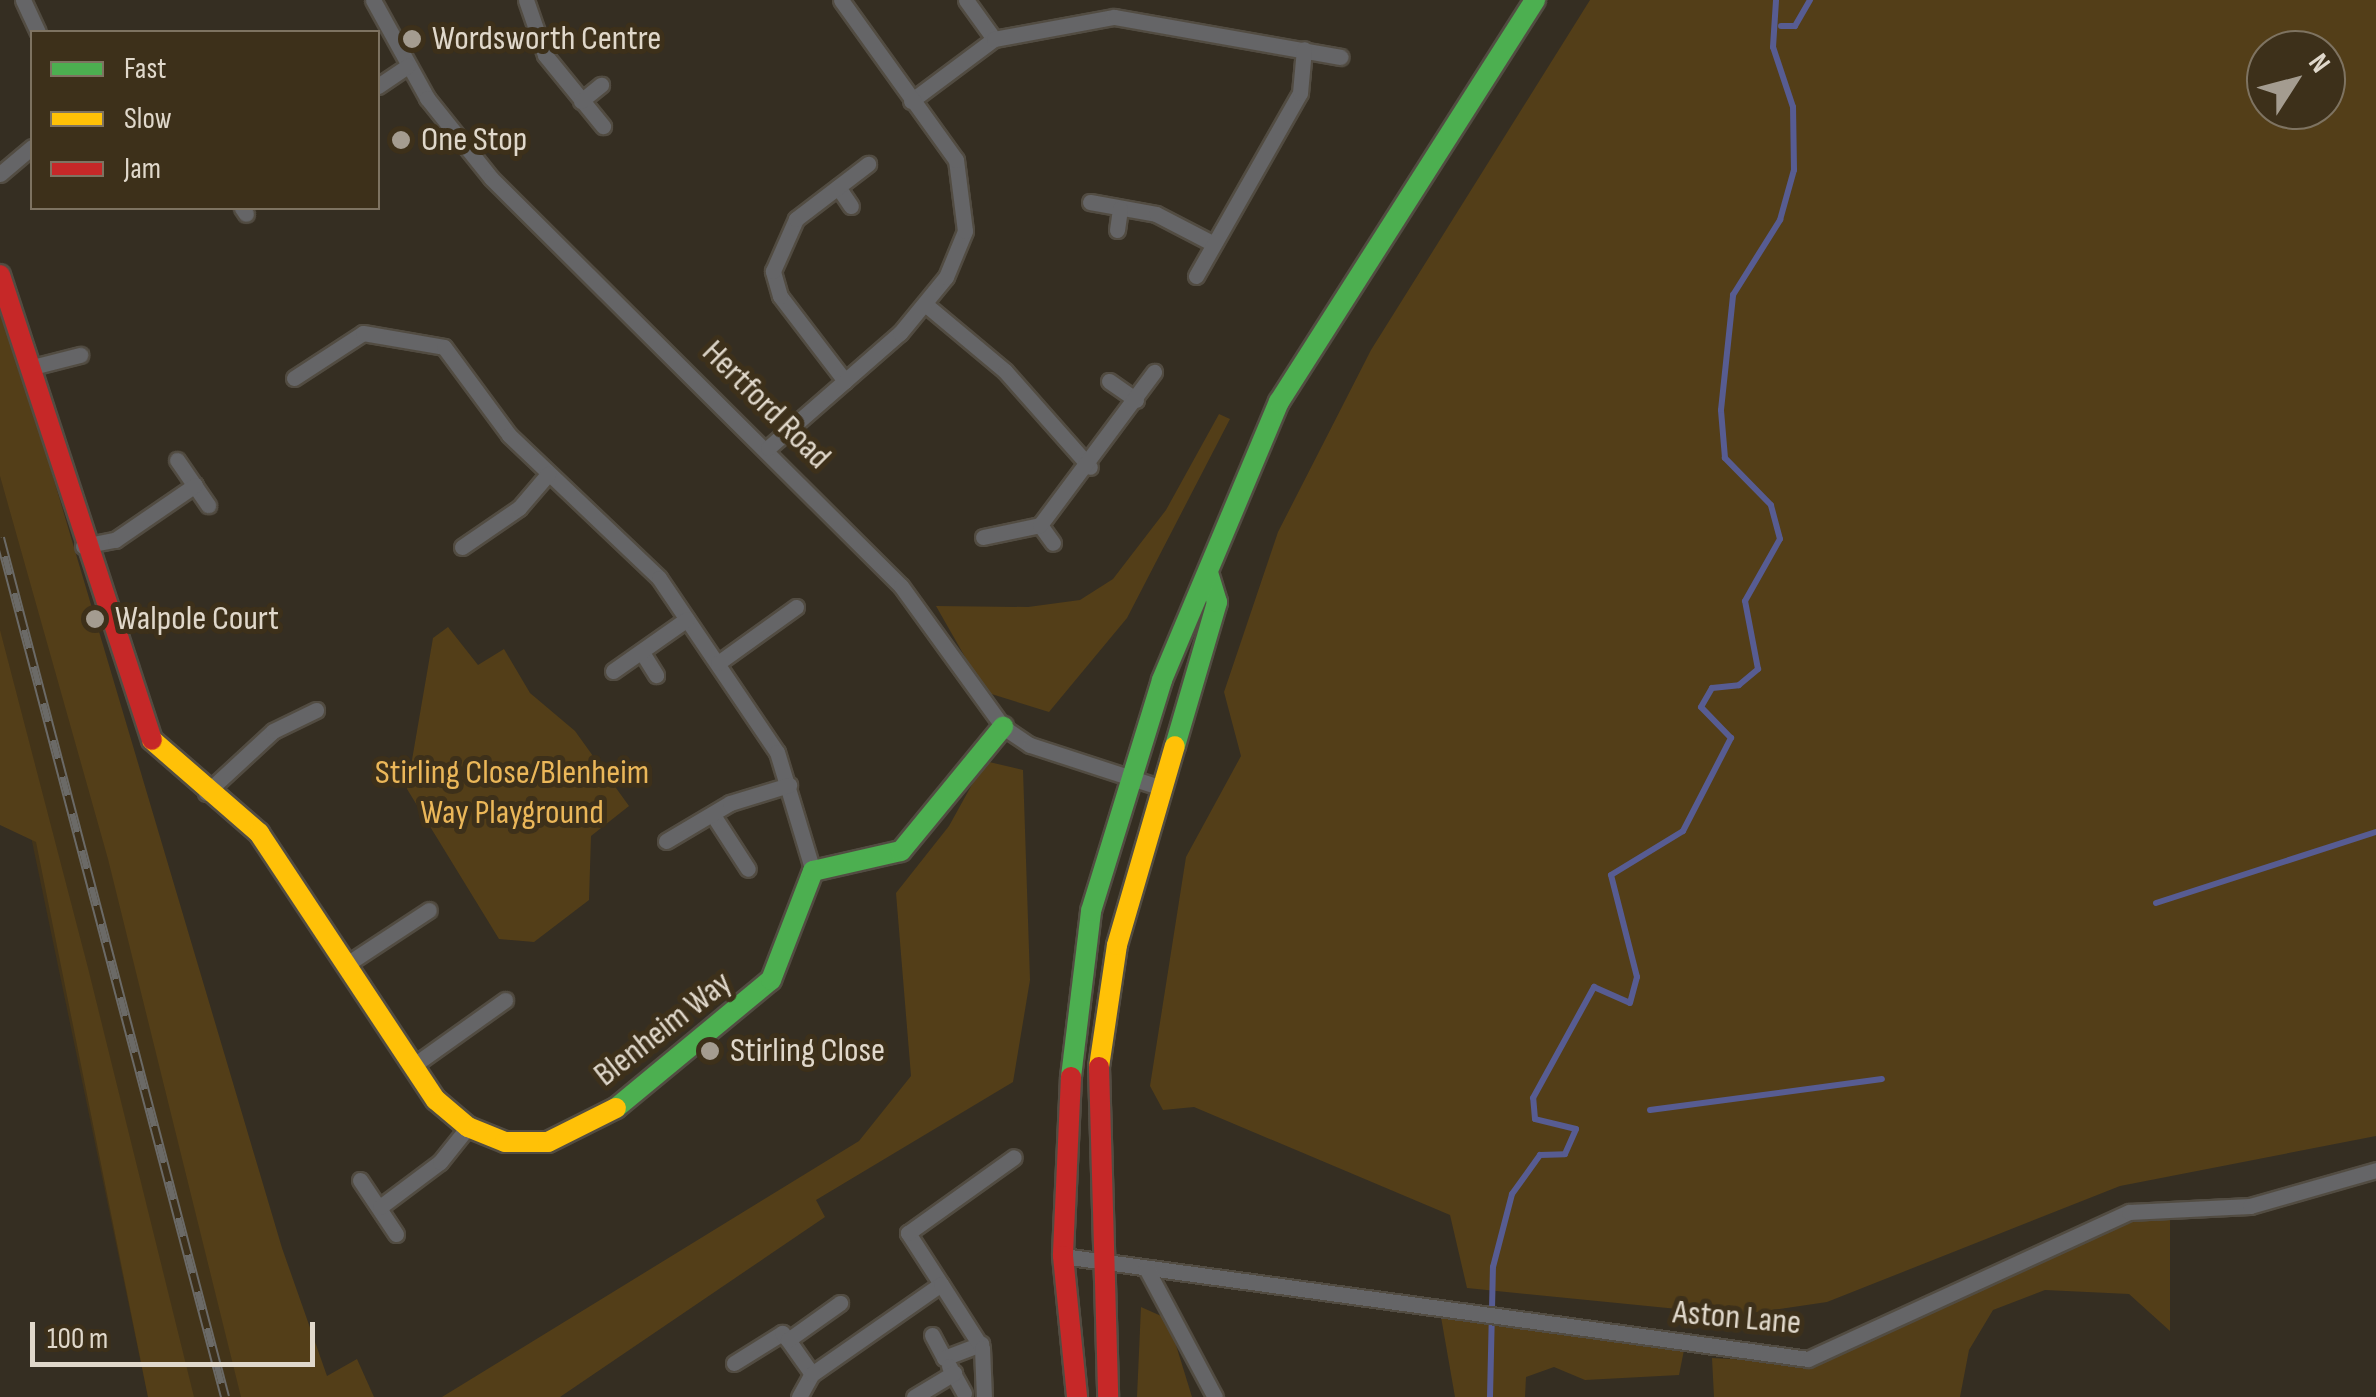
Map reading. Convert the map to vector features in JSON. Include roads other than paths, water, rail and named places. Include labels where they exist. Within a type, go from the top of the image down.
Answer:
[{"type":"main road","points":[[1077,1397],[1064,1256],[1074,1015],[1091,911],[1162,680],[1178,637],[1210,575],[1279,402],[1318,334],[1535,0]]},
{"type":"main road","points":[[0,275],[142,726],[206,793],[259,832],[414,1065],[468,1128]]},
{"type":"main road","points":[[1108,1397],[1096,1255],[1095,1091],[1118,945],[1217,602],[1210,575]]},
{"type":"main road","points":[[813,871],[902,851],[1003,727]]},
{"type":"main road","name":"Blenheim Way","points":[[468,1128],[505,1142],[548,1142],[583,1131],[680,1063],[772,980],[813,871]]},
{"type":"street","points":[[23,0],[37,30]]},
{"type":"street","name":"Hertford Road","points":[[373,0],[408,66],[491,178],[768,448],[901,586],[1003,727]]},
{"type":"street","points":[[768,448],[925,304],[960,246],[967,200],[956,160],[841,0]]},
{"type":"street","points":[[966,0],[994,40]]},
{"type":"street","points":[[520,2],[581,101],[603,126]]},
{"type":"street","points":[[911,101],[994,40],[1114,16],[1340,57]]},
{"type":"street","points":[[1196,276],[1300,92],[1304,48]]},
{"type":"street","points":[[380,85],[408,66]]},
{"type":"street","points":[[581,101],[601,86]]},
{"type":"street","points":[[0,173],[30,148]]},
{"type":"street","points":[[845,380],[780,296],[773,271],[780,238],[868,164]]},
{"type":"street","points":[[838,188],[852,206]]},
{"type":"street","points":[[1090,202],[1167,218],[1212,243]]},
{"type":"street","points":[[1117,230],[1120,208]]},
{"type":"street","points":[[925,304],[1006,371],[1090,467]]},
{"type":"street","points":[[294,378],[363,332],[444,347],[548,474],[626,540],[718,663],[789,784],[813,871]]},
{"type":"street","points":[[29,368],[80,354]]},
{"type":"street","points":[[983,537],[1040,525],[1090,467],[1154,372]]},
{"type":"street","points":[[1109,381],[1136,400]]},
{"type":"street","points":[[177,460],[208,505]]},
{"type":"street","points":[[462,546],[519,508],[548,474]]},
{"type":"street","points":[[83,546],[115,540],[195,485]]},
{"type":"street","points":[[1040,525],[1053,543]]},
{"type":"street","points":[[718,663],[796,608]]},
{"type":"street","points":[[754,614],[764,630]]},
{"type":"street","points":[[613,671],[643,654],[687,619]]},
{"type":"street","points":[[643,654],[656,674]]},
{"type":"street","points":[[206,793],[273,731],[316,710]]},
{"type":"street","points":[[1003,727],[1162,788]]},
{"type":"street","points":[[666,841],[713,814],[789,784]]},
{"type":"street","points":[[713,814],[748,868]]},
{"type":"street","points":[[348,964],[389,930],[429,910]]},
{"type":"street","points":[[378,915],[389,930]]},
{"type":"street","points":[[414,1065],[505,1000]]},
{"type":"street","points":[[380,1207],[440,1162],[468,1128]]},
{"type":"street","points":[[984,1397],[981,1344],[908,1233],[1014,1157]]},
{"type":"street","name":"Aston Lane","points":[[1064,1256],[1096,1255],[1146,1268],[1808,1359],[2130,1212],[2250,1206],[2376,1170]]},
{"type":"street","points":[[360,1180],[396,1234]]},
{"type":"street","points":[[1146,1268],[1216,1397]]},
{"type":"street","points":[[800,1397],[812,1374],[942,1284]]},
{"type":"street","points":[[788,1340],[840,1303]]},
{"type":"street","points":[[734,1363],[782,1333],[812,1374]]},
{"type":"street","points":[[932,1335],[964,1393]]},
{"type":"street","points":[[944,1358],[981,1344]]},
{"type":"street","points":[[914,1397],[954,1373]]},
{"type":"waterway","points":[[1490,1397],[1493,1267],[1512,1194],[1540,1155],[1565,1154],[1576,1129],[1535,1119],[1533,1098],[1594,987],[1630,1003],[1637,977],[1611,875],[1683,831],[1731,738],[1701,707],[1712,688],[1739,685],[1758,669],[1745,601],[1780,539],[1771,505],[1725,458],[1721,410],[1733,295],[1780,220],[1794,170],[1793,107],[1773,47],[1776,0]]},
{"type":"waterway","points":[[1781,26],[1795,26],[1810,0]]},
{"type":"waterway","points":[[2156,903],[2376,832]]},
{"type":"waterway","points":[[1650,1110],[1882,1079]]},
{"type":"railway","points":[[0,538],[225,1397]]},
{"type":"place","name":"Wordsworth Centre","points":[[412,39]]},
{"type":"place","name":"One Stop","points":[[401,140]]},
{"type":"place","name":"Walpole Court","points":[[95,619]]},
{"type":"place","name":"Stirling Close","points":[[710,1051]]},
{"type":"park label","name":"Stirling Close/Blenheim Way Playground","points":[[512,793]]}]
